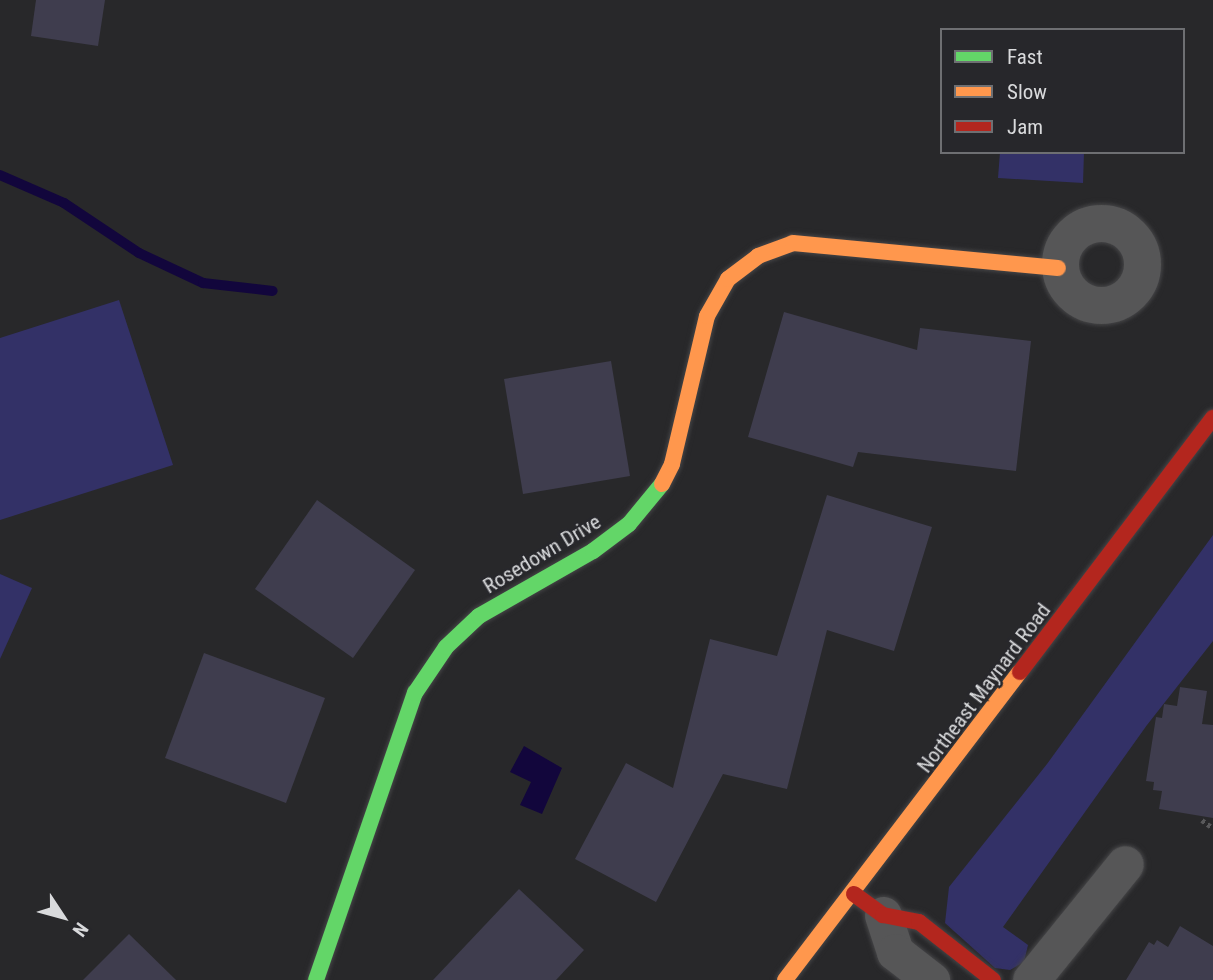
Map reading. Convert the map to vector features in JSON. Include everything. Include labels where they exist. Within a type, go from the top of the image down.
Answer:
[{"type":"street","name":"Rosedown Drive","points":[[316,980],[415,693],[446,647],[479,616],[593,551],[629,524],[657,494],[672,464],[707,316],[728,279],[758,256],[793,243],[1058,268]]},
{"type":"street","name":"Northeast Maynard Road","points":[[785,980],[868,904],[1213,418]]},
{"type":"street","points":[[1031,980],[1125,864]]},
{"type":"street","points":[[868,904],[895,952],[931,980]]},
{"type":"street","points":[[868,904],[919,922],[993,980]]},
{"type":"path","points":[[1202,820],[1213,828]]},
{"type":"shaded area","points":[[1000,154],[1084,154],[1083,183],[998,178]]},
{"type":"shaded area","points":[[119,300],[173,465],[0,520],[0,338]]},
{"type":"shaded area","points":[[1213,535],[1213,641],[1147,725],[1003,927],[1028,945],[1024,962],[1010,970],[995,968],[945,923],[949,887],[1047,764]]},
{"type":"shaded area","points":[[0,574],[32,588],[0,659]]},
{"type":"shaded area","points":[[524,746],[562,768],[542,814],[520,805],[531,782],[510,772]]},
{"type":"building","points":[[36,0],[105,0],[98,46],[31,36]]},
{"type":"building","points":[[784,312],[917,350],[920,328],[1031,341],[1016,471],[858,452],[853,467],[748,437]]},
{"type":"building","points":[[611,361],[630,476],[523,494],[504,379]]},
{"type":"building","points":[[827,495],[932,527],[894,651],[827,630],[787,789],[723,774],[656,902],[575,859],[626,763],[673,788],[710,639],[777,656]]},
{"type":"building","points":[[317,500],[415,570],[353,658],[255,589]]},
{"type":"building","points":[[204,653],[325,698],[286,803],[165,758]]},
{"type":"building","points":[[1180,687],[1207,691],[1202,724],[1213,725],[1213,818],[1159,809],[1162,791],[1153,790],[1154,782],[1146,781],[1156,717],[1162,718],[1164,704],[1177,706]]},
{"type":"building","points":[[519,889],[584,950],[556,980],[433,980]]},
{"type":"building","points":[[1180,926],[1213,946],[1213,980],[1126,980],[1149,942],[1154,945],[1157,940],[1168,947]]},
{"type":"building","points":[[129,934],[176,980],[83,980]]},
{"type":"waterway","points":[[0,175],[64,203],[139,253],[203,283],[273,291]]},
{"type":"traffic: fast","points":[[316,980],[415,693],[446,647],[479,616],[593,551],[629,524],[662,484]]},
{"type":"traffic: slow","points":[[662,484],[672,464],[707,316],[728,279],[758,256],[793,243],[1058,268]]},
{"type":"traffic: slow","points":[[785,980],[1020,672]]},
{"type":"traffic: jam","points":[[1020,672],[1213,418]]},
{"type":"traffic: jam","points":[[854,894],[883,915],[919,922],[993,980]]}]
